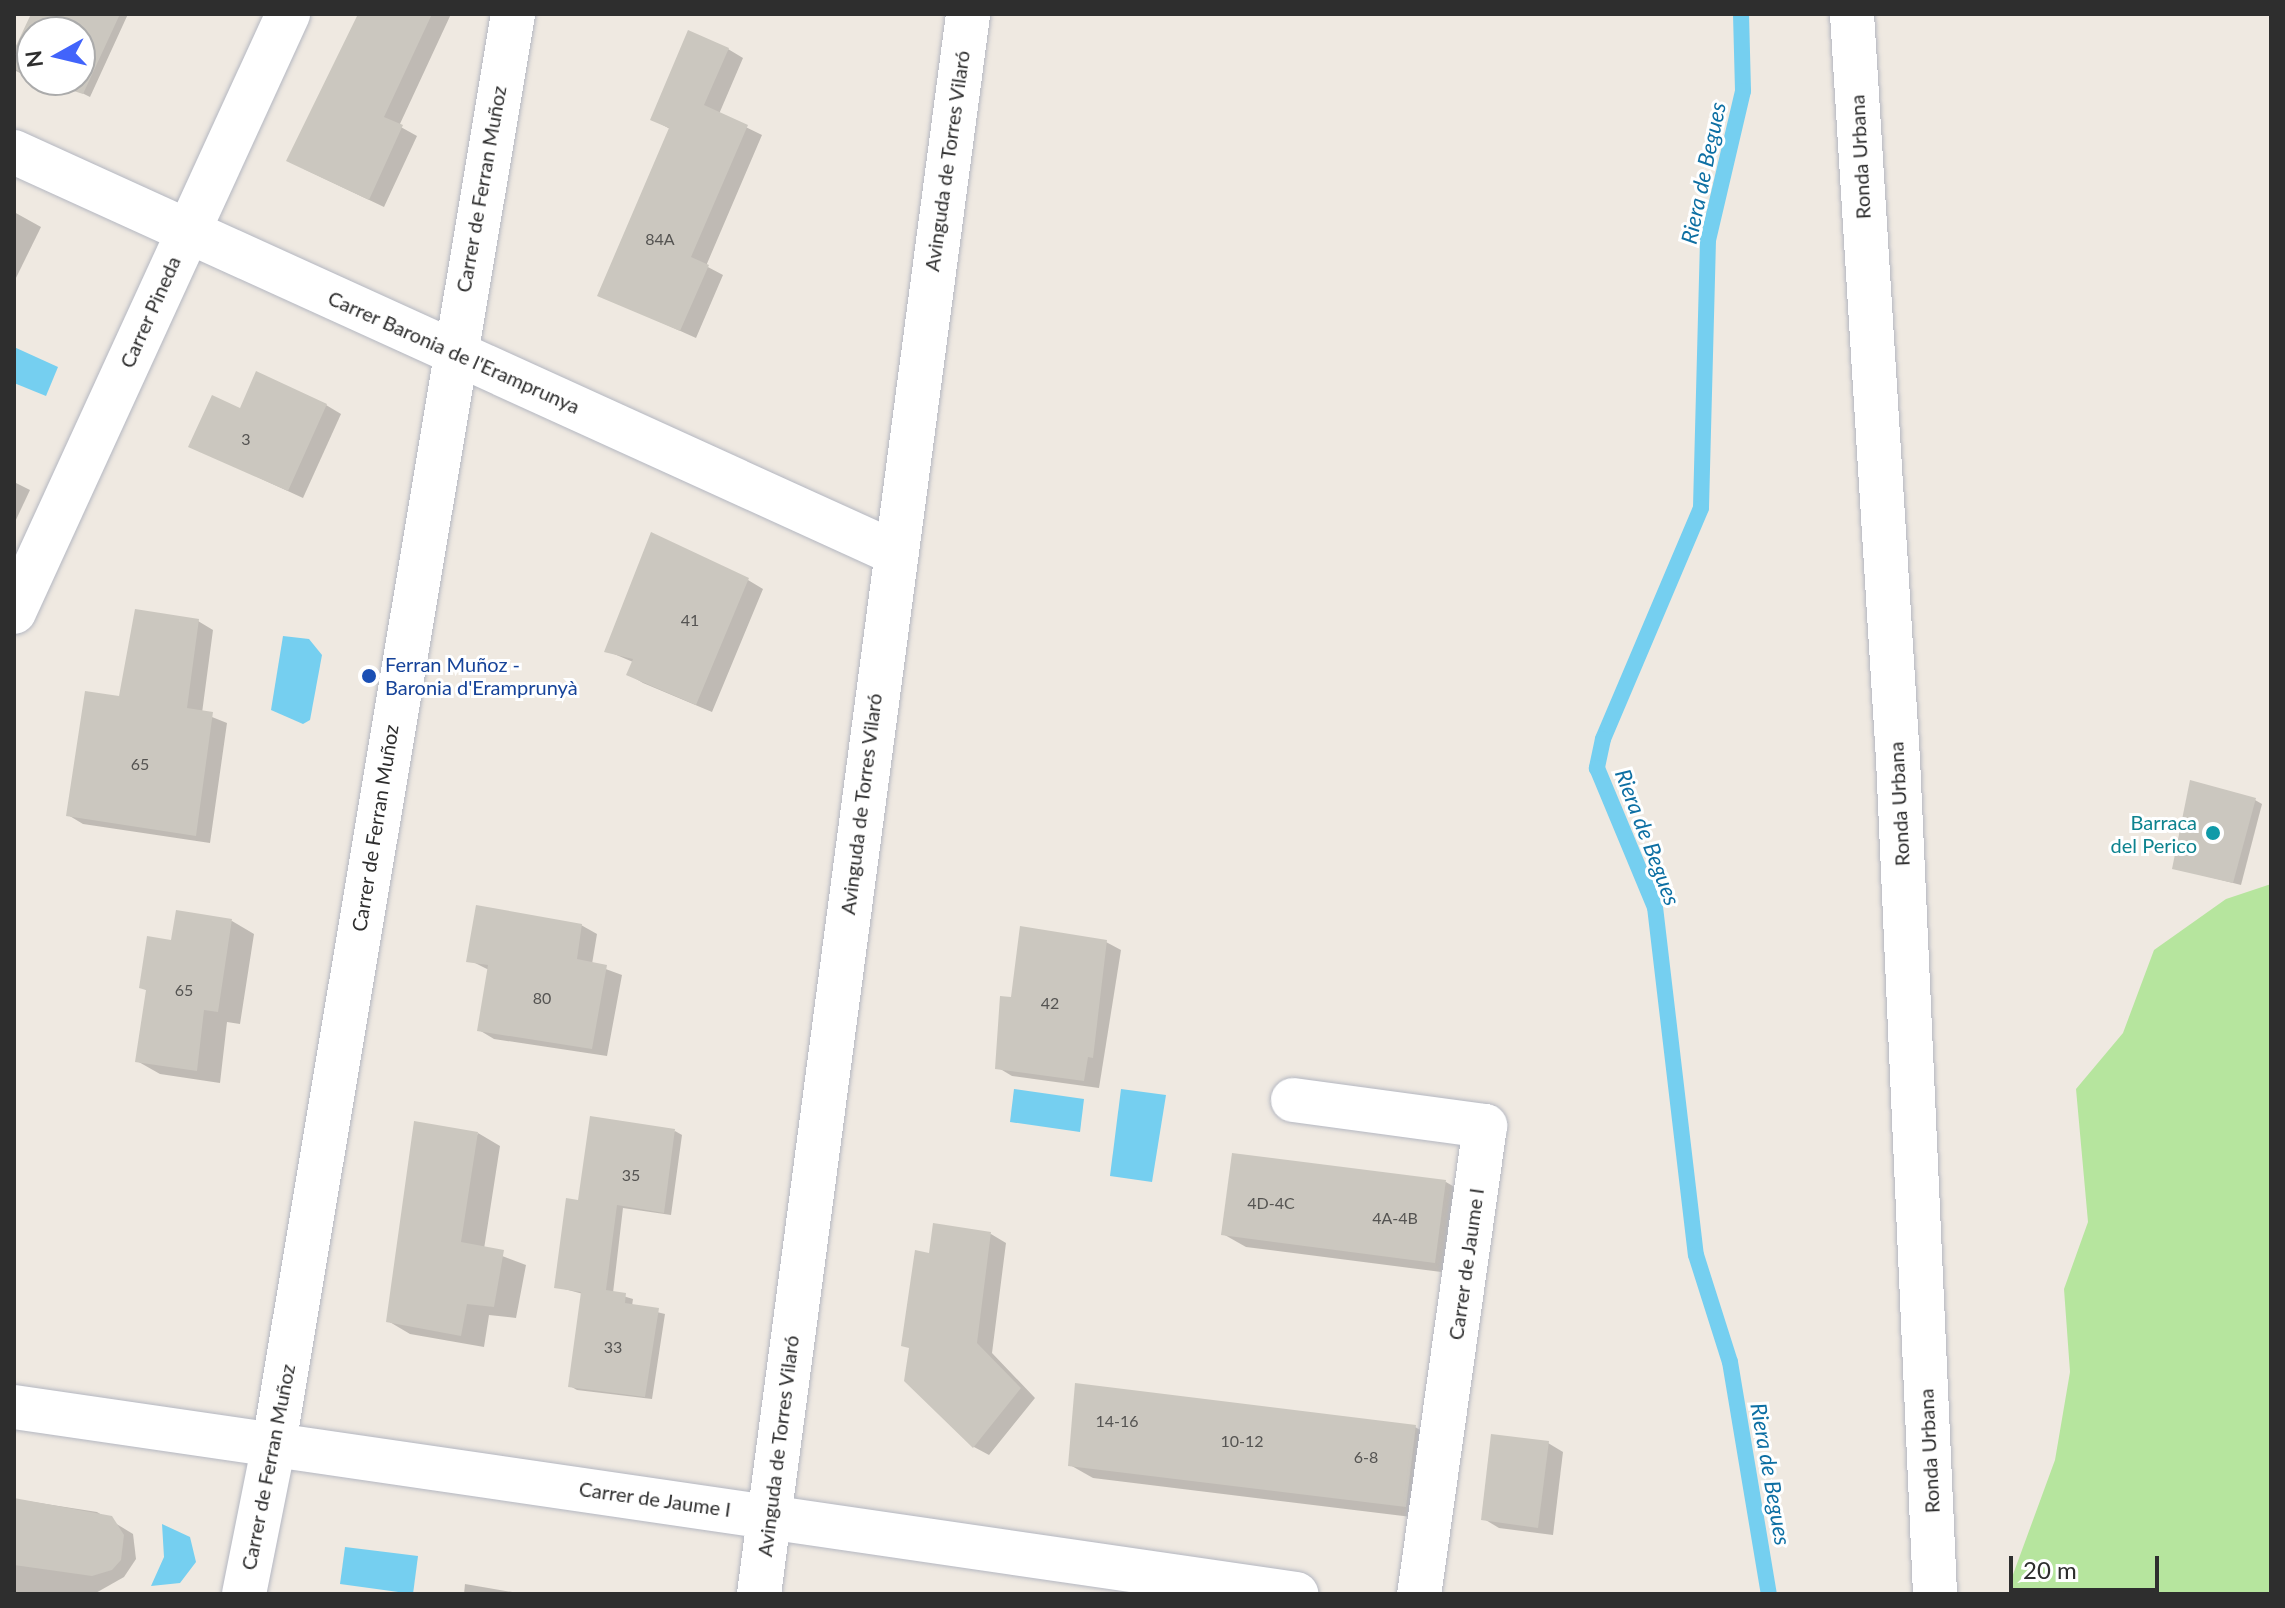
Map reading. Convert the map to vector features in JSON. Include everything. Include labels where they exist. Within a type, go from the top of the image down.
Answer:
[{"type":"street","name":"Carrer Pineda","points":[[14,612],[288,14]]},
{"type":"street","name":"Carrer de Ferran Muñoz","points":[[244,1594],[274,1444],[452,351],[513,14]]},
{"type":"street","name":"Avinguda de Torres Vilaró","points":[[759,1594],[893,552],[968,14]]},
{"type":"street","name":"Ronda Urbana","points":[[1852,14],[1898,759],[1935,1594]]},
{"type":"street","name":"Carrer Baronia de l'Eramprunya","points":[[14,152],[893,552]]},
{"type":"street","name":"Carrer de Jaume I","points":[[1293,1100],[1485,1126],[1419,1594]]},
{"type":"street","name":"Carrer de Jaume I","points":[[14,1407],[1296,1594]]},
{"type":"green space","points":[[2271,884],[2271,1594],[2013,1594],[2011,1580],[2055,1460],[2070,1372],[2064,1289],[2088,1222],[2076,1089],[2123,1033],[2154,950],[2226,899]]},
{"type":"water","points":[[14,347],[58,367],[46,396],[14,383]]},
{"type":"water","points":[[283,636],[309,639],[322,655],[310,720],[303,724],[271,710]]},
{"type":"water","points":[[1014,1089],[1084,1099],[1080,1132],[1010,1122]]},
{"type":"water","points":[[1121,1089],[1166,1095],[1152,1182],[1110,1176]]},
{"type":"water","points":[[162,1524],[190,1537],[196,1562],[180,1583],[151,1586],[164,1557]]},
{"type":"water","points":[[345,1547],[418,1556],[413,1594],[340,1584]]},
{"type":"building","points":[[120,14],[96,66],[96,16],[30,16]]},
{"type":"building","points":[[358,14],[432,14],[384,117],[403,125],[369,200],[286,161]]},
{"type":"building","points":[[688,30],[729,48],[704,105],[748,125],[691,257],[709,265],[680,331],[597,296],[669,128],[650,120]]},
{"type":"building","points":[[16,46],[16,70],[14,69]]},
{"type":"building","points":[[256,371],[327,404],[288,491],[188,447],[212,395],[240,408]]},
{"type":"building","points":[[651,532],[749,578],[696,705],[626,675],[633,659],[604,652]]},
{"type":"building","points":[[135,609],[199,619],[187,708],[213,712],[196,836],[66,816],[85,691],[119,696]]},
{"type":"building","name":"Barraca del Perico","points":[[2190,780],[2256,798],[2233,883],[2172,869]]},
{"type":"building","points":[[476,905],[582,924],[577,959],[607,965],[592,1049],[477,1031],[488,965],[466,962]]},
{"type":"building","points":[[176,910],[232,919],[218,1012],[204,1010],[197,1071],[135,1062],[146,990],[139,988],[147,936],[171,940]]},
{"type":"building","points":[[1020,926],[1107,940],[1093,1058],[1088,1057],[1084,1081],[995,1069],[1000,996],[1011,997]]},
{"type":"building","points":[[590,1116],[675,1129],[664,1213],[617,1205],[606,1290],[626,1293],[625,1303],[659,1308],[645,1397],[568,1387],[581,1292],[554,1288],[566,1198],[578,1200]]},
{"type":"building","points":[[414,1121],[478,1132],[461,1242],[504,1250],[494,1307],[467,1304],[461,1336],[386,1322]]},
{"type":"building","points":[[1232,1153],[1446,1180],[1435,1263],[1221,1235]]},
{"type":"building","points":[[933,1223],[991,1232],[977,1343],[1021,1388],[973,1448],[904,1381],[909,1348],[901,1346],[915,1250],[929,1253]]},
{"type":"building","points":[[1075,1383],[1416,1425],[1406,1507],[1068,1466]]},
{"type":"building","points":[[1491,1434],[1549,1441],[1538,1528],[1481,1520]]},
{"type":"building","points":[[14,1498],[112,1516],[124,1535],[121,1560],[112,1570],[92,1576],[14,1565]]},
{"type":"waterway","name":"Riera de Begues","points":[[1741,14],[1743,91],[1708,240],[1701,508],[1603,739],[1597,768],[1655,907],[1696,1255],[1730,1362],[1769,1594]]},
{"type":"place","name":"Ferran Muñoz - Baronia d'Eramprunyà","points":[[369,676]]},
{"type":"place","name":"Barraca del Perico","points":[[2213,833]]}]
